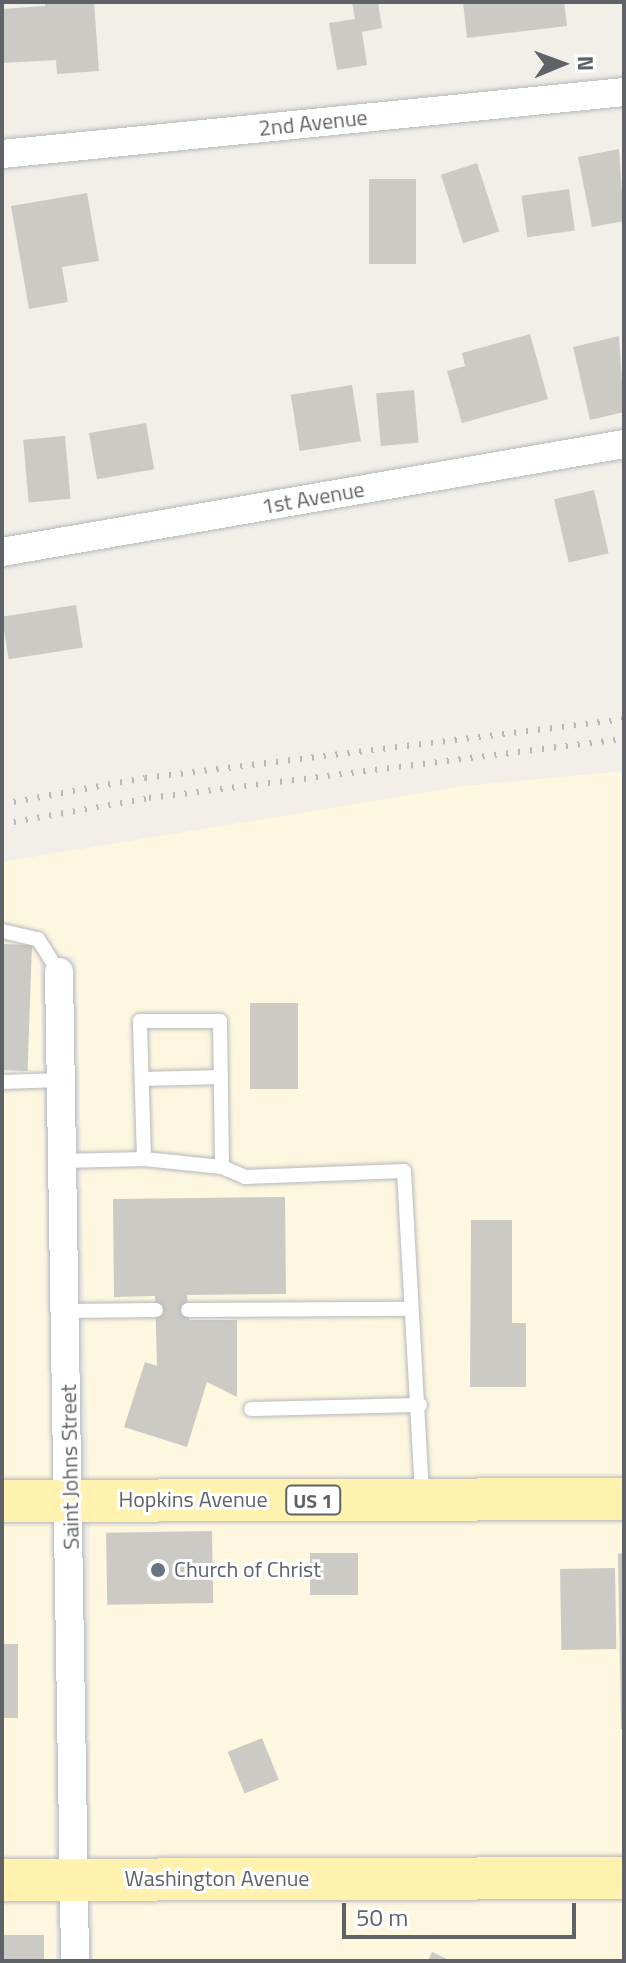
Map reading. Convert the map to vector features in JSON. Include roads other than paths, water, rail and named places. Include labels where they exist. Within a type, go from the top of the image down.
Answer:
[{"type":"main road","name":"Hopkins Avenue","points":[[2,1501],[624,1499]]},
{"type":"main road","name":"Washington Avenue","points":[[2,1880],[624,1878]]},
{"type":"street","name":"2nd Avenue","points":[[2,154],[624,92]]},
{"type":"street","name":"1st Avenue","points":[[2,552],[624,444]]},
{"type":"street","name":"Saint Johns Street","points":[[59,972],[71,1500],[75,1961]]},
{"type":"lane","points":[[2,931],[38,939],[59,972]]},
{"type":"lane","points":[[144,1159],[140,1021],[220,1021],[222,1167]]},
{"type":"lane","points":[[142,1079],[221,1077]]},
{"type":"lane","points":[[2,1082],[61,1080]]},
{"type":"lane","points":[[63,1161],[144,1159],[222,1167],[245,1177],[404,1171],[411,1309],[420,1405],[422,1499]]},
{"type":"lane","points":[[188,1310],[411,1309]]},
{"type":"lane","points":[[67,1311],[156,1310]]},
{"type":"lane","points":[[251,1409],[420,1405]]},
{"type":"railway","points":[[2,804],[145,778],[624,719]]},
{"type":"railway","points":[[2,824],[149,798],[624,739]]},
{"type":"place","name":"Church of Christ","points":[[158,1570]]}]
